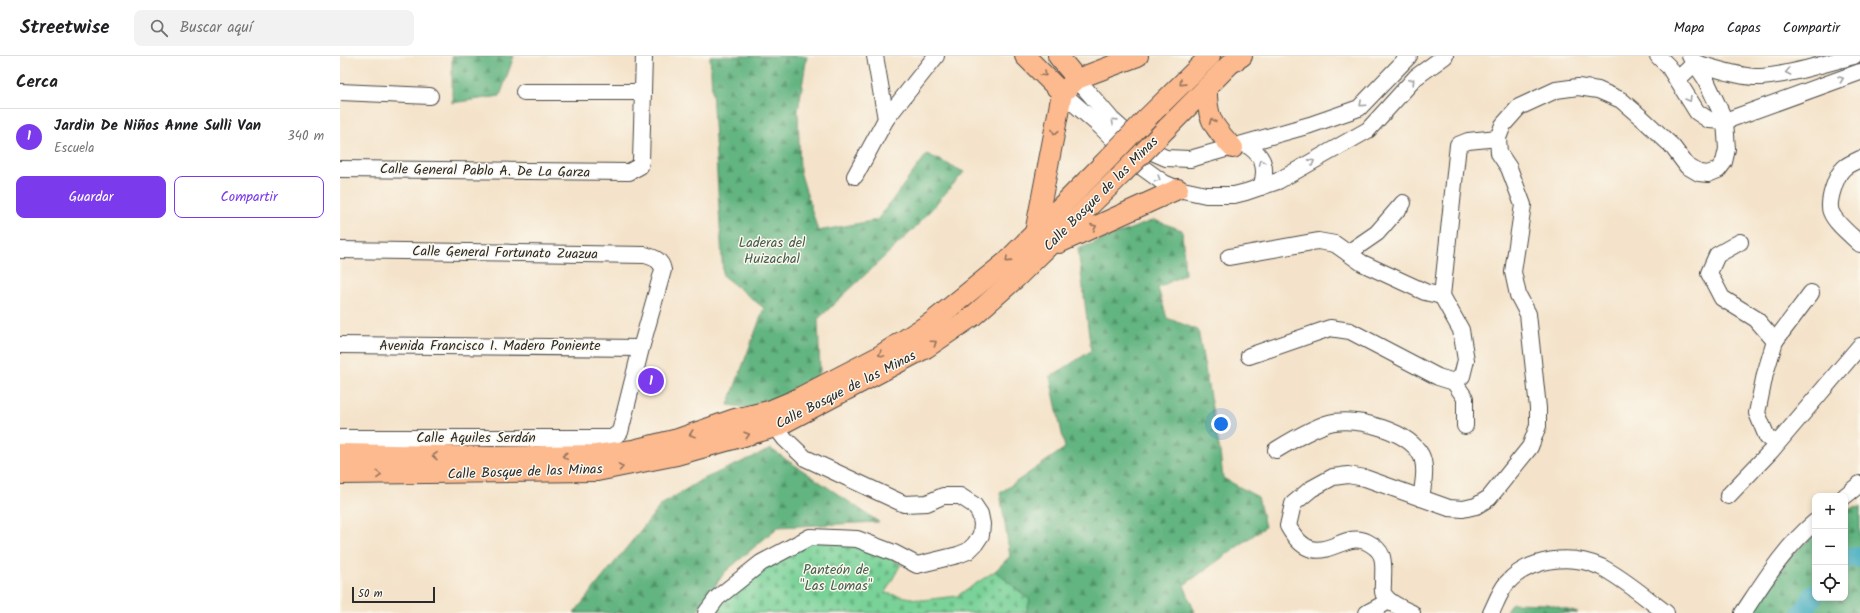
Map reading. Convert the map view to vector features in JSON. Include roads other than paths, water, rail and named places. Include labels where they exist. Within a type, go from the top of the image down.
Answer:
[{"type":"main road","points":[[1025,56],[1062,93]]},
{"type":"main road","points":[[1058,56],[1076,79]]},
{"type":"main road","points":[[1138,56],[1076,79],[1062,93],[1041,241],[1178,189]]},
{"type":"main road","name":"Calle Bosque de las Minas","points":[[1041,241],[1103,164],[1144,120],[1210,56]]},
{"type":"main road","name":"Calle Bosque de las Minas","points":[[340,474],[597,472],[677,455],[773,419],[792,401],[878,357],[932,322],[1006,262],[1041,241],[1123,173],[1230,64],[1242,56]]},
{"type":"main road","points":[[1207,87],[1206,101],[1214,127],[1239,146]]},
{"type":"main road","name":"Calle Bosque de las Minas","points":[[340,454],[493,457],[596,455],[633,450],[678,439],[735,419],[773,419]]},
{"type":"street","points":[[524,92],[643,92],[644,56]]},
{"type":"street","points":[[875,56],[886,119]]},
{"type":"street","points":[[855,176],[886,119],[936,56]]},
{"type":"street","points":[[1076,79],[1112,120],[1143,148],[1166,158],[1190,159],[1239,146],[1359,108],[1409,56]]},
{"type":"street","points":[[1062,93],[1101,127],[1139,165],[1164,183],[1178,189],[1206,195],[1234,194],[1278,181],[1368,130],[1416,77],[1445,56]]},
{"type":"street","points":[[1658,56],[1669,67],[1697,112],[1709,120],[1725,120],[1860,72]]},
{"type":"street","points":[[1693,60],[1730,73],[1760,77],[1811,67],[1854,56]]},
{"type":"street","points":[[1677,80],[1693,60]]},
{"type":"street","points":[[1412,613],[1389,601],[1383,594],[1383,556],[1377,547],[1363,540],[1351,540],[1329,549],[1312,550],[1291,532],[1288,526],[1293,504],[1311,489],[1333,477],[1348,475],[1365,478],[1449,508],[1463,509],[1476,506],[1489,498],[1530,446],[1538,426],[1538,408],[1529,320],[1528,314],[1518,295],[1513,272],[1523,205],[1509,168],[1500,153],[1498,138],[1503,125],[1519,108],[1556,90],[1578,87],[1598,90],[1621,100],[1672,146],[1687,166],[1699,173],[1708,174],[1718,170],[1724,162],[1727,149],[1725,120],[1705,78],[1693,60]]},
{"type":"street","points":[[340,92],[430,96]]},
{"type":"street","name":"Calle General Pablo A. De La Garza","points":[[340,169],[629,172],[640,166],[641,161],[643,92]]},
{"type":"street","points":[[1465,426],[1465,398],[1458,379],[1466,360],[1461,330],[1442,296],[1458,145],[1468,141],[1498,138]]},
{"type":"street","points":[[1239,146],[1254,149],[1261,157],[1265,167],[1265,177],[1261,187]]},
{"type":"street","points":[[1860,159],[1844,168],[1836,180],[1831,195],[1830,211],[1842,226],[1860,244]]},
{"type":"street","points":[[1348,253],[1377,233],[1403,203]]},
{"type":"street","points":[[1229,257],[1318,241],[1335,244],[1362,262],[1425,292],[1442,296]]},
{"type":"street","points":[[1740,242],[1717,255],[1709,273],[1722,298],[1756,319],[1775,341]]},
{"type":"street","name":"Calle General Fortunato Zuazua","points":[[340,250],[645,255],[655,258],[661,263],[663,270],[641,348]]},
{"type":"street","points":[[1776,444],[1767,437],[1757,413],[1765,374],[1775,341],[1811,293]]},
{"type":"street","points":[[1249,356],[1330,328],[1350,331],[1431,374],[1458,379]]},
{"type":"street","name":"Avenida Francisco I. Madero Poniente","points":[[340,345],[641,348]]},
{"type":"street","points":[[1728,496],[1771,451],[1834,379],[1860,346]]},
{"type":"street","name":"Calle Aquiles Serdán","points":[[340,438],[612,438],[620,432],[641,348]]},
{"type":"street","points":[[706,613],[717,598],[761,563],[810,536],[857,539],[894,553],[917,565],[958,556],[968,551],[976,544],[980,535],[982,524],[980,514],[974,505],[960,496],[943,496],[927,503],[904,504],[805,458],[785,439],[773,419]]},
{"type":"street","points":[[1276,450],[1297,438],[1333,422],[1371,424],[1405,438],[1421,456],[1424,472],[1421,498]]},
{"type":"street","points":[[1848,494],[1860,484]]},
{"type":"street","points":[[1743,613],[1778,560],[1800,535],[1812,525]]},
{"type":"street","points":[[1491,613],[1507,584],[1520,572],[1535,564],[1558,559],[1579,560],[1600,567],[1666,613]]},
{"type":"street","points":[[1367,613],[1389,601]]},
{"type":"waterway","points":[[1848,558],[1860,557]]},
{"type":"waterway","points":[[1802,613],[1812,598]]},
{"type":"place","name":"Jardin De Niños Anne Sulli Van","points":[[651,381]]},
{"type":"park label","name":"Laderas del Huizachal","points":[[772,252]]},
{"type":"park label","name":"Panteón de \"Las Lomas\"","points":[[836,578]]}]
